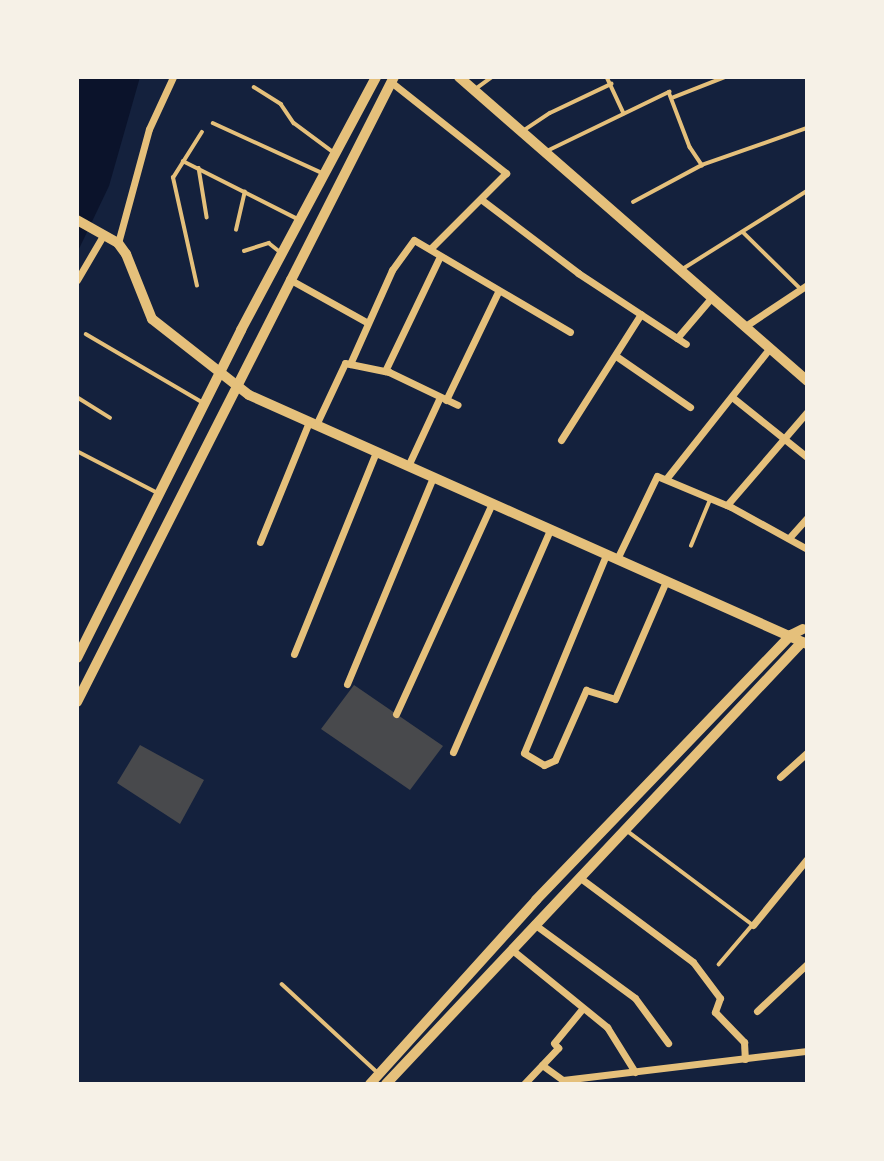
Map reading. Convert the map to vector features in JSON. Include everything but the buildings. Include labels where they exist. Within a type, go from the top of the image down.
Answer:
[{"type":"main road","points":[[77,658],[162,495],[282,253],[376,77]]},
{"type":"main road","points":[[77,702],[234,386],[392,80]]},
{"type":"street","points":[[118,243],[149,130],[173,77]]},
{"type":"street","points":[[459,77],[807,381]]},
{"type":"street","points":[[392,80],[504,167],[505,177],[430,249]]},
{"type":"street","points":[[482,200],[686,344]]},
{"type":"street","points":[[77,220],[118,243],[152,319],[221,372],[234,386],[805,643]]},
{"type":"street","points":[[77,280],[104,234]]},
{"type":"street","points":[[350,364],[392,270],[414,240],[498,292],[570,332]]},
{"type":"street","points":[[384,371],[440,256]]},
{"type":"street","points":[[289,278],[368,323]]},
{"type":"street","points":[[744,327],[804,287]]},
{"type":"street","points":[[408,466],[498,292]]},
{"type":"street","points":[[677,338],[711,298]]},
{"type":"street","points":[[561,440],[640,314]]},
{"type":"street","points":[[666,479],[769,349]]},
{"type":"street","points":[[615,356],[690,407]]},
{"type":"street","points":[[260,541],[313,423],[345,363],[384,371],[458,405]]},
{"type":"street","points":[[732,397],[807,457]]},
{"type":"street","points":[[727,505],[807,412]]},
{"type":"street","points":[[294,654],[376,452]]},
{"type":"street","points":[[347,684],[433,477]]},
{"type":"street","points":[[617,559],[655,478],[666,479],[727,505],[807,549]]},
{"type":"street","points":[[396,714],[492,503]]},
{"type":"street","points":[[789,538],[807,517]]},
{"type":"street","points":[[453,752],[550,530]]},
{"type":"street","points":[[606,555],[524,753],[544,765],[555,760],[586,690],[615,699],[666,581]]},
{"type":"street","points":[[370,1084],[537,900],[791,635],[805,627],[805,643],[534,923],[386,1084]]},
{"type":"street","points":[[780,777],[807,753]]},
{"type":"street","points":[[753,925],[807,859]]},
{"type":"street","points":[[579,877],[693,962],[720,998],[715,1012],[744,1042],[745,1059]]},
{"type":"street","points":[[534,923],[635,998],[668,1043]]},
{"type":"street","points":[[510,949],[607,1027],[635,1072]]},
{"type":"street","points":[[757,1011],[807,964]]},
{"type":"street","points":[[524,1084],[542,1065],[583,1008]]},
{"type":"street","points":[[542,1065],[563,1080],[807,1051]]},
{"type":"lane","points":[[474,90],[492,77]]},
{"type":"lane","points":[[607,77],[624,113]]},
{"type":"lane","points":[[671,98],[725,77]]},
{"type":"lane","points":[[522,132],[550,113],[611,84]]},
{"type":"lane","points":[[254,87],[281,104],[295,123],[335,154]]},
{"type":"lane","points":[[545,152],[669,92],[690,147],[702,165]]},
{"type":"lane","points":[[213,123],[324,173]]},
{"type":"lane","points":[[633,202],[702,165],[807,128]]},
{"type":"lane","points":[[197,286],[173,178],[202,132]]},
{"type":"lane","points":[[183,160],[300,220]]},
{"type":"lane","points":[[199,169],[207,217]]},
{"type":"lane","points":[[680,271],[807,191]]},
{"type":"lane","points":[[236,230],[245,192]]},
{"type":"lane","points":[[743,232],[804,287]]},
{"type":"lane","points":[[244,251],[269,243],[282,253]]},
{"type":"lane","points":[[86,334],[206,405]]},
{"type":"lane","points":[[77,397],[110,418]]},
{"type":"lane","points":[[77,451],[162,495]]},
{"type":"lane","points":[[691,546],[711,498]]},
{"type":"lane","points":[[624,829],[753,925],[719,965]]},
{"type":"lane","points":[[282,984],[379,1074]]},
{"type":"water","points":[[77,77],[140,77],[109,186],[77,253]]}]
